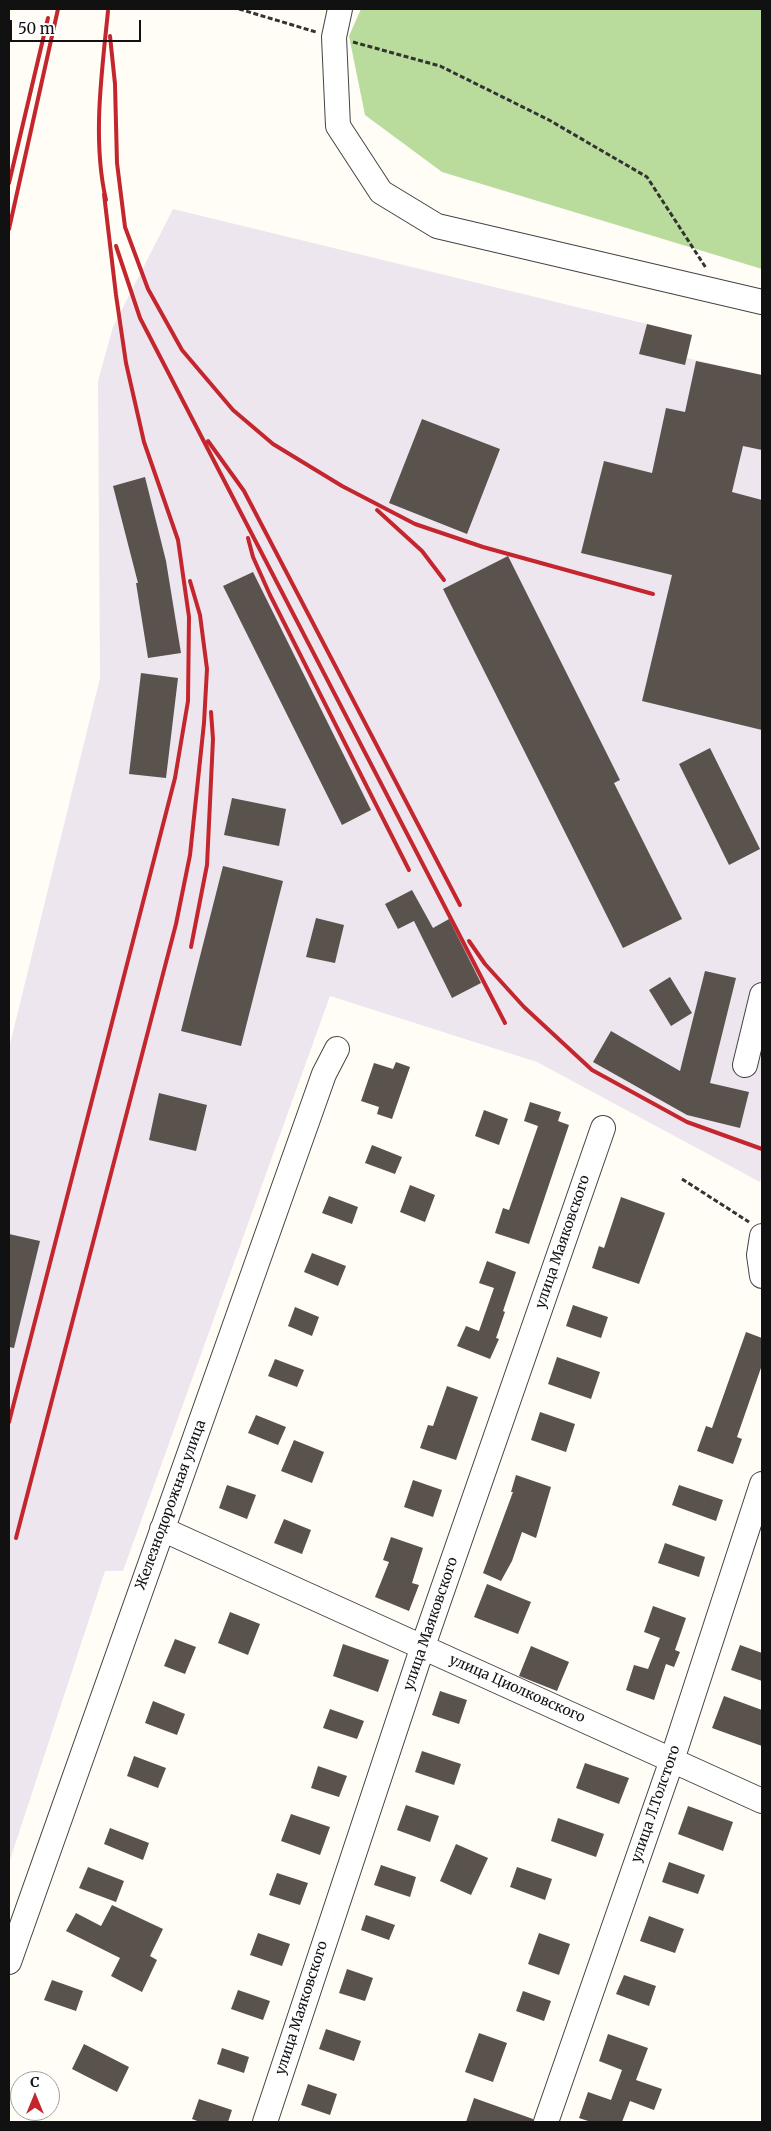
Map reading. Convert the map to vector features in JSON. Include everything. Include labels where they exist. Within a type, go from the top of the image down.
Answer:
[{"type":"street","points":[[340,9],[334,37],[338,126],[381,192],[437,226],[762,302]]},
{"type":"street","points":[[745,1065],[762,995]]},
{"type":"street","name":"Железнодорожная улица","points":[[9,1962],[324,1074],[337,1048]]},
{"type":"street","name":"улица Маяковского","points":[[264,2122],[423,1646],[603,1128]]},
{"type":"street","points":[[758,1230],[762,1276]]},
{"type":"street","name":"улица Л.Толстого","points":[[546,2122],[672,1760],[762,1484]]},
{"type":"street","name":"улица Циолковского","points":[[162,1529],[762,1801]]},
{"type":"path","points":[[239,9],[440,66],[549,120],[647,177],[723,294]]},
{"type":"path","points":[[682,1179],[758,1230]]},
{"type":"shaded area","points":[[173,209],[692,335],[687,358],[762,375],[762,1175],[760,1182],[537,1062],[330,996],[123,1571],[105,1571],[9,1863],[9,1048],[100,678],[98,381],[113,327]]},
{"type":"green space","points":[[361,9],[762,9],[762,269],[442,172],[365,115],[349,36]]},
{"type":"building","points":[[647,324],[692,335],[685,365],[639,354]]},
{"type":"building","points":[[696,361],[762,375],[762,450],[743,446],[732,492],[762,500],[762,730],[642,701],[672,575],[581,553],[604,461],[652,473],[666,408],[685,412]]},
{"type":"building","points":[[422,419],[500,449],[467,534],[389,503]]},
{"type":"building","points":[[145,477],[166,561],[181,653],[148,658],[136,583],[138,583],[113,486]]},
{"type":"building","points":[[508,556],[620,780],[614,783],[682,919],[623,948],[443,589]]},
{"type":"building","points":[[253,572],[371,810],[342,825],[223,586]]},
{"type":"building","points":[[141,673],[178,678],[166,778],[129,774]]},
{"type":"building","points":[[710,748],[760,849],[729,865],[679,764]]},
{"type":"building","points":[[232,798],[286,809],[279,846],[224,835]]},
{"type":"building","points":[[223,866],[283,881],[241,1046],[181,1031]]},
{"type":"building","points":[[412,890],[433,928],[449,919],[481,983],[452,998],[414,921],[398,929],[385,904]]},
{"type":"building","points":[[316,918],[344,925],[335,963],[306,957]]},
{"type":"building","points":[[705,971],[736,978],[710,1083],[749,1092],[740,1128],[687,1115],[593,1062],[611,1031],[680,1071]]},
{"type":"building","points":[[670,977],[692,1013],[671,1026],[649,990]]},
{"type":"building","points":[[396,1062],[410,1067],[392,1119],[377,1114],[379,1107],[361,1101],[374,1063],[393,1069]]},
{"type":"building","points":[[159,1093],[207,1105],[196,1151],[149,1140]]},
{"type":"building","points":[[530,1102],[561,1112],[558,1121],[569,1125],[529,1244],[495,1233],[503,1208],[509,1210],[538,1126],[524,1121]]},
{"type":"building","points":[[484,1110],[508,1119],[499,1145],[475,1136]]},
{"type":"building","points":[[372,1145],[402,1157],[395,1174],[365,1163]]},
{"type":"building","points":[[410,1185],[435,1195],[425,1222],[400,1212]]},
{"type":"building","points":[[329,1196],[358,1207],[352,1224],[322,1213]]},
{"type":"building","points":[[621,1197],[665,1213],[639,1284],[592,1268],[599,1246],[604,1248]]},
{"type":"building","points":[[9,1234],[40,1241],[14,1348],[9,1347]]},
{"type":"building","points":[[312,1253],[346,1266],[338,1286],[304,1272]]},
{"type":"building","points":[[487,1261],[516,1272],[496,1338],[499,1339],[490,1359],[457,1346],[466,1326],[479,1331],[494,1288],[479,1283]]},
{"type":"building","points":[[573,1305],[608,1317],[601,1338],[566,1326]]},
{"type":"building","points":[[295,1307],[319,1317],[312,1336],[288,1326]]},
{"type":"building","points":[[746,1332],[762,1338],[762,1365],[737,1437],[742,1439],[733,1464],[697,1451],[706,1426],[712,1428]]},
{"type":"building","points":[[557,1357],[600,1372],[591,1399],[548,1384]]},
{"type":"building","points":[[275,1359],[304,1370],[297,1387],[268,1376]]},
{"type":"building","points":[[447,1386],[478,1397],[456,1460],[420,1448],[428,1425],[433,1426]]},
{"type":"building","points":[[540,1412],[575,1424],[566,1452],[531,1440]]},
{"type":"building","points":[[256,1415],[286,1427],[278,1445],[248,1433]]},
{"type":"building","points":[[294,1440],[324,1452],[312,1483],[281,1471]]},
{"type":"building","points":[[516,1475],[551,1487],[536,1538],[522,1532],[512,1561],[501,1581],[483,1573],[513,1492],[511,1492]]},
{"type":"building","points":[[413,1480],[442,1490],[433,1517],[404,1507]]},
{"type":"building","points":[[227,1485],[256,1495],[247,1519],[219,1508]]},
{"type":"building","points":[[679,1485],[723,1500],[716,1521],[672,1505]]},
{"type":"building","points":[[284,1519],[311,1530],[302,1554],[274,1543]]},
{"type":"building","points":[[391,1537],[423,1548],[412,1583],[419,1585],[409,1611],[375,1597],[389,1562],[383,1560]]},
{"type":"building","points":[[665,1543],[705,1557],[699,1577],[658,1563]]},
{"type":"building","points":[[487,1584],[531,1602],[518,1634],[474,1617]]},
{"type":"building","points":[[653,1606],[686,1618],[675,1650],[680,1652],[674,1667],[666,1664],[654,1700],[626,1690],[634,1665],[648,1669],[660,1638],[644,1632]]},
{"type":"building","points":[[230,1612],[260,1624],[248,1655],[218,1643]]},
{"type":"building","points":[[175,1639],[196,1647],[185,1674],[164,1666]]},
{"type":"building","points":[[343,1644],[389,1660],[378,1692],[333,1676]]},
{"type":"building","points":[[740,1645],[762,1653],[762,1681],[731,1670]]},
{"type":"building","points":[[531,1646],[569,1662],[557,1691],[519,1676]]},
{"type":"building","points":[[440,1691],[467,1700],[459,1724],[432,1715]]},
{"type":"building","points":[[724,1696],[762,1710],[762,1746],[712,1728]]},
{"type":"building","points":[[153,1701],[185,1714],[177,1735],[145,1723]]},
{"type":"building","points":[[330,1709],[364,1721],[357,1739],[323,1728]]},
{"type":"building","points":[[422,1751],[461,1764],[454,1785],[415,1772]]},
{"type":"building","points":[[134,1756],[166,1768],[158,1788],[127,1776]]},
{"type":"building","points":[[585,1763],[629,1778],[619,1804],[576,1788]]},
{"type":"building","points":[[318,1766],[347,1776],[339,1797],[311,1788]]},
{"type":"building","points":[[406,1805],[439,1816],[430,1842],[397,1830]]},
{"type":"building","points":[[688,1806],[733,1822],[723,1851],[678,1834]]},
{"type":"building","points":[[291,1814],[330,1827],[320,1855],[281,1841]]},
{"type":"building","points":[[558,1818],[604,1834],[596,1857],[551,1841]]},
{"type":"building","points":[[110,1828],[149,1843],[143,1860],[104,1844]]},
{"type":"building","points":[[456,1844],[488,1858],[471,1895],[440,1881]]},
{"type":"building","points":[[669,1862],[705,1875],[698,1894],[662,1882]]},
{"type":"building","points":[[381,1865],[416,1877],[410,1897],[374,1885]]},
{"type":"building","points":[[88,1867],[124,1881],[116,1902],[79,1888]]},
{"type":"building","points":[[517,1867],[552,1879],[545,1900],[510,1887]]},
{"type":"building","points":[[277,1873],[308,1883],[300,1905],[269,1895]]},
{"type":"building","points":[[112,1905],[163,1929],[150,1956],[157,1960],[142,1992],[111,1976],[120,1958],[66,1931],[76,1913],[101,1926]]},
{"type":"building","points":[[366,1915],[395,1925],[389,1940],[361,1930]]},
{"type":"building","points":[[649,1916],[684,1929],[675,1953],[640,1941]]},
{"type":"building","points":[[258,1933],[290,1944],[282,1966],[250,1955]]},
{"type":"building","points":[[539,1933],[570,1944],[559,1975],[528,1964]]},
{"type":"building","points":[[347,1969],[373,1978],[365,2001],[339,1993]]},
{"type":"building","points":[[624,1975],[656,1986],[649,2006],[616,1994]]},
{"type":"building","points":[[52,1980],[83,1991],[76,2011],[44,2000]]},
{"type":"building","points":[[238,1990],[270,2001],[263,2020],[231,2009]]},
{"type":"building","points":[[523,1991],[551,2001],[544,2021],[516,2011]]},
{"type":"building","points":[[326,2029],[361,2041],[354,2061],[319,2049]]},
{"type":"building","points":[[479,2033],[507,2043],[493,2082],[465,2072]]},
{"type":"building","points":[[608,2034],[648,2048],[636,2080],[662,2089],[654,2110],[630,2101],[622,2122],[591,2122],[579,2118],[588,2092],[611,2100],[622,2070],[599,2061]]},
{"type":"building","points":[[84,2044],[129,2067],[117,2092],[72,2069]]},
{"type":"building","points":[[222,2048],[249,2057],[244,2073],[217,2064]]},
{"type":"building","points":[[308,2084],[337,2094],[330,2115],[301,2105]]},
{"type":"building","points":[[474,2098],[533,2119],[533,2122],[466,2122]]},
{"type":"building","points":[[199,2099],[232,2110],[228,2122],[200,2122],[192,2119]]},
{"type":"railway","points":[[9,229],[58,9]]},
{"type":"railway","points":[[106,200],[102,177],[99,129],[101,82],[108,11]]},
{"type":"railway","points":[[9,183],[48,18]]},
{"type":"railway","points":[[110,36],[115,84],[117,163],[125,227],[148,289],[182,350],[233,410],[273,444],[342,486],[415,524],[483,547],[653,594]]},
{"type":"railway","points":[[9,1422],[175,778],[188,701],[189,617],[178,540],[144,442],[126,363],[104,194]]},
{"type":"railway","points":[[116,246],[140,318],[505,1023]]},
{"type":"railway","points":[[208,441],[244,491],[460,905]]},
{"type":"railway","points":[[377,510],[422,551],[444,580]]},
{"type":"railway","points":[[248,538],[253,557],[270,595],[409,870]]},
{"type":"railway","points":[[16,1538],[176,924],[190,855],[204,723],[207,669],[200,615],[190,581]]},
{"type":"railway","points":[[191,947],[207,865],[213,739],[211,712]]},
{"type":"railway","points":[[469,941],[485,964],[524,1007],[592,1070],[687,1122],[762,1149]]}]
